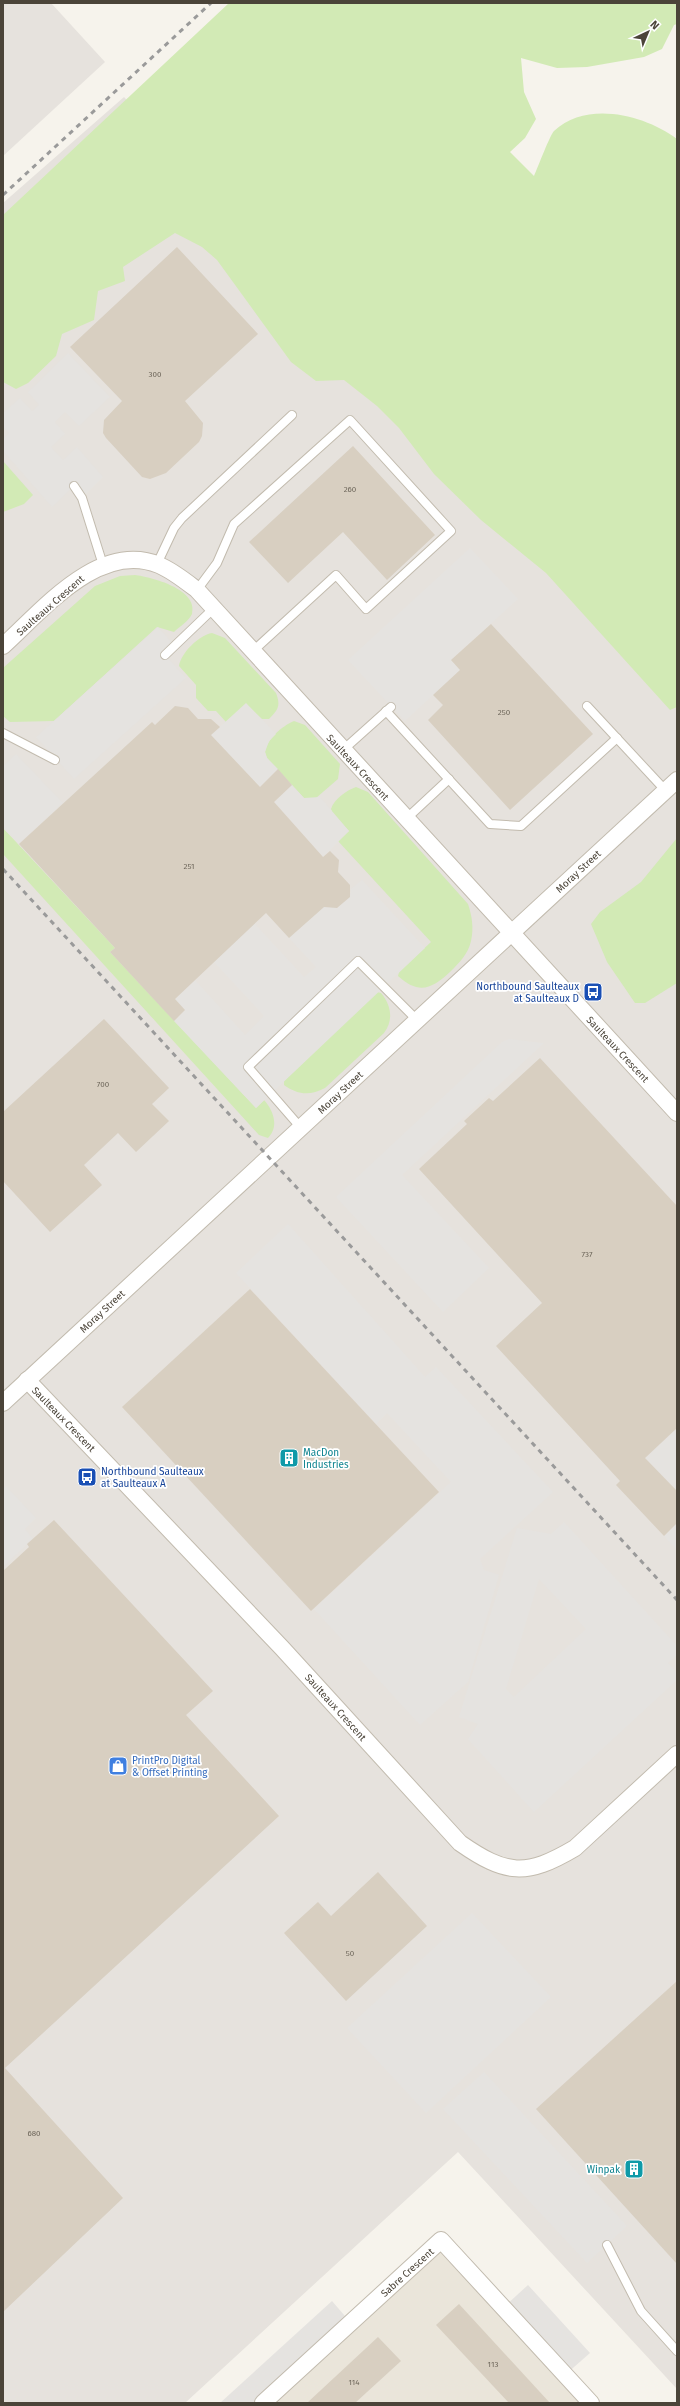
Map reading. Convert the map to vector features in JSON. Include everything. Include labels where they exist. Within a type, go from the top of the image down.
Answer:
[{"type":"street","name":"Saulteaux Crescent","points":[[3,646],[70,585],[103,565],[139,561],[157,564],[177,574],[197,590],[214,608],[677,1113]]},
{"type":"street","name":"Moray Street","points":[[3,1403],[671,785]]},
{"type":"street","name":"Saulteaux Crescent","points":[[27,1380],[298,1665],[455,1839],[476,1855],[511,1870],[535,1867],[556,1860],[576,1848],[677,1754]]},
{"type":"street","name":"Sabre Crescent","points":[[263,2403],[442,2240],[591,2403]]},
{"type":"lane","points":[[157,564],[174,528],[182,518],[292,415]]},
{"type":"lane","points":[[197,590],[217,563],[234,524],[350,420],[451,531],[366,609],[336,575],[253,651]]},
{"type":"lane","points":[[74,486],[82,498],[103,565]]},
{"type":"lane","points":[[165,655],[214,608]]},
{"type":"lane","points":[[587,706],[617,738],[671,785]]},
{"type":"lane","points":[[343,750],[389,709],[490,824],[521,826],[617,738]]},
{"type":"lane","points":[[3,733],[55,760]]},
{"type":"lane","points":[[406,819],[450,779]]},
{"type":"lane","points":[[302,1128],[248,1067],[358,961],[417,1020]]},
{"type":"lane","points":[[607,2245],[641,2311],[677,2351]]},
{"type":"shaded area","points":[[3,3],[51,3],[105,62],[3,156]]},
{"type":"shaded area","points":[[124,97],[677,694],[677,2389],[458,2152],[185,2403],[3,2403],[3,203]]},
{"type":"shaded area","points":[[68,353],[110,397],[79,426],[65,412],[55,422],[65,434],[51,447],[63,460],[77,447],[103,477],[82,498],[74,486],[52,507],[3,451],[3,439],[9,433],[3,427],[3,413],[20,398],[32,411],[39,405],[28,392]]},
{"type":"shaded area","points":[[470,548],[518,599],[451,660],[460,670],[405,721],[348,660]]},
{"type":"shaded area","points":[[158,627],[175,646],[165,655],[186,678],[74,779],[36,737]]},
{"type":"shaded area","points":[[246,703],[276,734],[269,741],[265,752],[267,758],[278,769],[260,787],[211,735]]},
{"type":"shaded area","points":[[16,754],[63,803],[19,844],[3,828],[3,766]]},
{"type":"shaded area","points":[[292,785],[304,798],[320,797],[349,831],[323,857],[274,802]]},
{"type":"shaded area","points":[[362,880],[425,948],[256,1108],[174,1021],[185,1010],[175,999],[195,980],[245,1035],[264,1016],[214,962],[254,923],[304,977],[316,967],[289,938],[324,907],[350,897],[351,889]]},
{"type":"shaded area","points":[[509,1039],[544,1043],[402,1175],[489,1268],[443,1312],[336,1197],[502,1042]]},
{"type":"shaded area","points":[[288,1224],[425,1377],[436,1367],[553,1492],[480,1559],[484,1570],[499,1575],[468,1682],[420,1725],[314,1609],[451,1482],[387,1413],[376,1424],[236,1273]]},
{"type":"shaded area","points":[[677,1428],[677,1491],[645,1458]]},
{"type":"shaded area","points":[[6,1486],[36,1518],[25,1529],[33,1539],[3,1567],[3,1489]]},
{"type":"shaded area","points":[[564,1522],[677,1646],[677,1655],[668,1663],[677,1673],[677,1680],[534,1812],[468,1739],[478,1724],[459,1717],[517,1528],[551,1534]],"holes":[[[539,1579],[586,1629],[514,1697],[506,1689]]]},
{"type":"shaded area","points":[[677,1523],[677,1550],[664,1536]]},
{"type":"shaded area","points":[[472,1913],[551,1997],[426,2113],[347,2028]]},
{"type":"shaded area","points":[[484,2072],[627,2226],[587,2263],[443,2109]]},
{"type":"shaded area","points":[[441,2240],[591,2403],[263,2403]]},
{"type":"shaded area","points":[[528,2285],[590,2353],[565,2375],[504,2307]]},
{"type":"shaded area","points":[[332,2301],[351,2323],[263,2403],[220,2403]]},
{"type":"green space","points":[[229,3],[677,3],[677,24],[674,25],[662,49],[644,57],[587,67],[557,68],[521,58],[524,92],[536,119],[525,138],[510,152],[534,176],[554,131],[567,121],[583,116],[599,114],[616,114],[649,123],[664,130],[677,139],[677,707],[670,710],[546,573],[481,520],[434,474],[399,428],[377,406],[344,380],[316,381],[291,362],[217,260],[202,247],[175,233],[123,267],[125,281],[98,291],[94,320],[62,334],[56,356],[28,383],[16,389],[3,382],[3,215]]},
{"type":"green space","points":[[3,461],[33,495],[24,504],[3,512]]},
{"type":"green space","points":[[135,575],[152,578],[181,591],[192,605],[192,614],[189,619],[174,632],[157,627],[54,721],[10,722],[3,716],[3,668],[95,586],[120,576]]},
{"type":"green space","points":[[212,633],[225,638],[276,693],[278,708],[269,719],[262,719],[246,704],[226,722],[216,711],[208,711],[196,698],[196,685],[179,666],[180,661],[191,645],[207,634]]},
{"type":"green space","points":[[294,721],[305,725],[340,764],[338,779],[316,798],[304,798],[267,758],[265,752],[266,747],[272,738],[285,726]]},
{"type":"green space","points":[[356,787],[368,792],[468,904],[471,918],[472,936],[468,950],[451,971],[431,986],[419,988],[412,986],[398,976],[399,972],[431,942],[338,841],[349,831],[333,814],[331,809],[341,795]]},
{"type":"green space","points":[[3,828],[115,948],[110,952],[256,1108],[264,1100],[273,1114],[274,1119],[273,1129],[268,1138],[259,1135],[3,854]]},
{"type":"green space","points":[[677,838],[677,983],[645,1003],[635,1003],[607,962],[591,924],[600,912],[641,882]]},
{"type":"green space","points":[[377,992],[381,993],[387,1002],[390,1013],[389,1023],[384,1033],[320,1091],[304,1093],[294,1091],[284,1085],[284,1081]]},
{"type":"building","points":[[177,247],[258,334],[185,401],[203,423],[202,436],[199,442],[166,473],[150,479],[142,477],[103,433],[104,420],[122,401],[70,347]]},
{"type":"building","points":[[353,446],[435,535],[387,580],[343,532],[288,583],[249,542]]},
{"type":"building","points":[[491,624],[593,734],[510,810],[428,720],[443,705],[433,695],[460,670],[451,660]]},
{"type":"building","points":[[175,706],[188,708],[198,719],[211,719],[220,727],[211,735],[260,787],[278,769],[292,785],[274,802],[323,857],[330,851],[339,860],[338,872],[350,885],[350,897],[337,908],[324,907],[289,938],[266,913],[175,999],[185,1010],[174,1021],[110,952],[115,948],[19,844],[152,722],[155,725]]},
{"type":"building","points":[[104,1019],[169,1088],[152,1104],[169,1121],[136,1152],[118,1133],[84,1165],[102,1185],[50,1232],[3,1181],[3,1112]]},
{"type":"building","points":[[540,1058],[677,1206],[677,1428],[645,1458],[677,1491],[677,1523],[664,1536],[616,1485],[620,1481],[496,1346],[542,1303],[419,1169],[467,1124],[464,1121],[489,1098],[493,1101]]},
{"type":"building","name":"MacDon Industries","points":[[250,1289],[439,1492],[311,1611],[122,1407]]},
{"type":"building","name":"PrintPro Digital & Offset Printing","points":[[54,1520],[213,1691],[186,1715],[279,1816],[5,2068],[123,2198],[3,2312],[3,1571],[29,1547],[27,1544]]},
{"type":"building","points":[[378,1872],[427,1926],[346,2001],[284,1933],[318,1902],[331,1916]]},
{"type":"building","name":"Winpak","points":[[677,1981],[677,2264],[536,2109]]},
{"type":"building","points":[[459,2304],[550,2403],[509,2403],[436,2325]]},
{"type":"building","points":[[378,2337],[401,2361],[355,2403],[307,2403]]},
{"type":"railway","points":[[3,195],[211,3]]},
{"type":"railway","points":[[3,869],[677,1600]]},
{"type":"place","name":"Northbound Saulteaux at Saulteaux D","points":[[593,992]]},
{"type":"place","name":"MacDon Industries","points":[[289,1458]]},
{"type":"place","name":"Northbound Saulteaux at Saulteaux A","points":[[87,1477]]},
{"type":"place","name":"PrintPro Digital & Offset Printing","points":[[118,1766]]},
{"type":"place","name":"Winpak","points":[[634,2169]]}]
